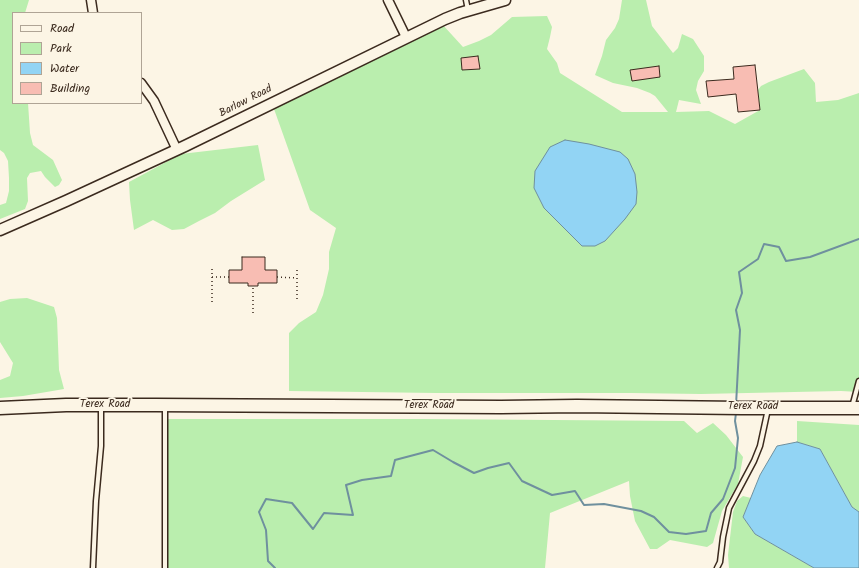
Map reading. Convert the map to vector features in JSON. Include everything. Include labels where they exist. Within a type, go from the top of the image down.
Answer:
[{"type":"main road","name":"Terex Road","points":[[0,408],[166,405],[856,408]]},
{"type":"street","points":[[91,0],[93,12]]},
{"type":"street","points":[[388,0],[406,37]]},
{"type":"street","name":"Barlow Road","points":[[0,230],[177,150],[250,115],[445,19],[467,5],[505,0]]},
{"type":"street","points":[[142,84],[154,101],[177,150]]},
{"type":"lane","points":[[856,408],[859,381]]},
{"type":"lane","points":[[94,568],[96,501],[101,446],[101,405]]},
{"type":"lane","points":[[165,568],[166,405]]},
{"type":"lane","points":[[717,568],[720,562],[729,508],[760,446],[768,407]]},
{"type":"path","points":[[212,269],[212,302]]},
{"type":"path","points":[[297,270],[297,302]]},
{"type":"path","points":[[212,277],[229,277]]},
{"type":"path","points":[[277,277],[297,278]]},
{"type":"path","points":[[252,313],[253,286]]},
{"type":"green space","points":[[0,0],[29,0],[25,12],[12,12],[12,104],[28,104],[30,133],[33,145],[53,160],[62,180],[59,185],[55,187],[41,171],[30,173],[27,178],[28,201],[25,209],[0,219],[0,205],[6,203],[9,191],[9,178],[8,161],[4,153],[0,150]]},
{"type":"green space","points":[[622,0],[646,0],[652,26],[673,53],[678,48],[682,34],[693,39],[704,56],[704,71],[698,81],[696,90],[701,104],[679,100],[676,112],[709,111],[735,124],[760,110],[758,90],[761,86],[804,69],[815,83],[816,102],[838,100],[859,93],[859,392],[841,391],[701,394],[289,391],[289,333],[299,323],[316,312],[323,295],[329,269],[329,252],[336,228],[310,210],[274,109],[442,24],[463,47],[491,35],[512,17],[547,16],[552,27],[547,49],[557,63],[560,73],[622,112],[668,112],[655,96],[650,93],[637,88],[613,83],[595,75],[606,40],[615,28],[619,19]]},
{"type":"green space","points":[[258,145],[265,180],[231,201],[215,213],[184,229],[172,230],[153,220],[134,230],[129,182],[181,154]]},
{"type":"green space","points":[[27,298],[54,307],[57,318],[59,370],[64,389],[23,396],[0,398],[0,380],[10,376],[13,363],[0,342],[0,302],[10,299]]},
{"type":"green space","points":[[167,419],[684,421],[697,433],[713,423],[726,435],[743,457],[738,484],[722,511],[713,543],[707,547],[670,540],[657,549],[650,549],[635,521],[630,496],[629,481],[550,513],[545,568],[166,568]]},
{"type":"green space","points":[[797,421],[859,425],[859,512],[852,507],[820,449],[797,442]]},
{"type":"green space","points":[[743,496],[751,498],[743,517],[755,534],[814,568],[729,568],[728,555],[733,512],[737,501]]},
{"type":"water","points":[[565,140],[589,144],[620,152],[628,159],[635,174],[637,192],[636,204],[625,219],[605,241],[595,246],[582,246],[544,208],[534,188],[535,171],[550,147]]},
{"type":"water","points":[[797,442],[820,449],[852,507],[859,512],[859,568],[814,568],[755,534],[743,517],[760,475],[777,446]]},
{"type":"building","points":[[478,56],[480,69],[462,70],[461,58]]},
{"type":"building","points":[[755,65],[760,110],[738,112],[736,94],[708,97],[706,81],[734,79],[733,67]]},
{"type":"building","points":[[659,66],[660,77],[632,81],[630,70]]},
{"type":"building","points":[[242,257],[265,257],[265,270],[277,270],[277,283],[258,283],[258,286],[248,286],[248,283],[229,283],[229,270],[242,270]]},
{"type":"waterway","points":[[736,405],[740,330],[736,310],[742,293],[739,272],[758,259],[764,244],[779,247],[786,261],[810,257],[859,239]]},
{"type":"waterway","points":[[275,568],[268,561],[266,530],[259,512],[266,499],[292,503],[313,529],[324,513],[353,515],[346,485],[362,480],[391,476],[395,460],[433,450],[474,473],[509,463],[522,481],[552,495],[575,491],[584,505],[604,504],[641,511],[654,517],[669,532],[686,534],[706,531],[711,513],[723,499],[735,468],[738,438],[735,421],[736,413]]}]
